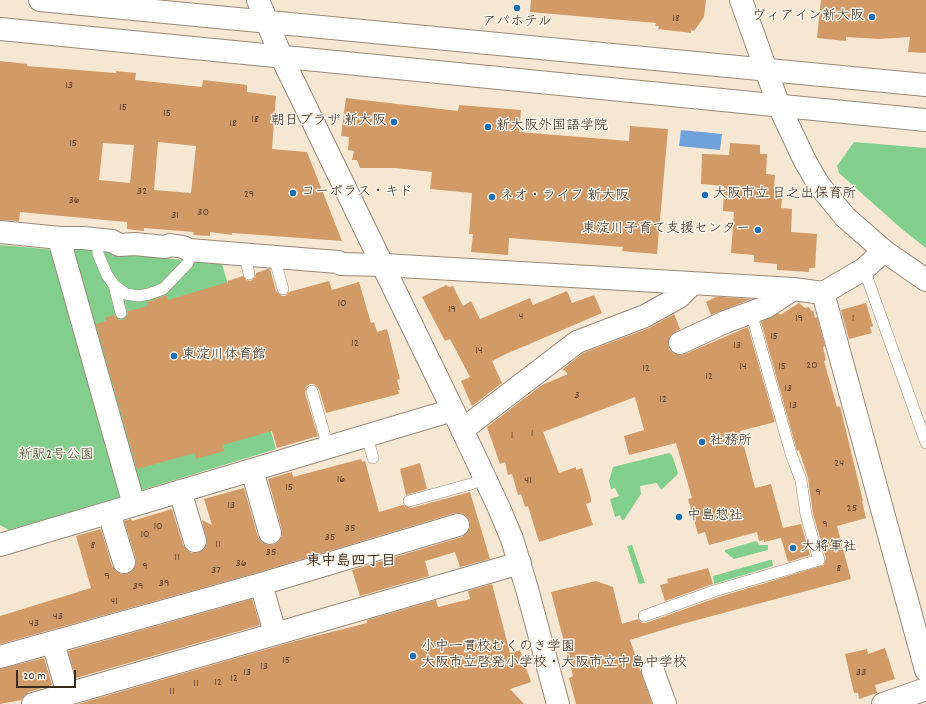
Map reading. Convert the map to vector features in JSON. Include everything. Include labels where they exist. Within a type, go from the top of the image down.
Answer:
[{"type":"street","points":[[40,0],[267,23],[334,27],[590,53],[926,84]]},
{"type":"street","points":[[258,0],[281,56],[384,265],[486,478],[520,563],[558,704]]},
{"type":"street","points":[[741,0],[779,106],[805,161],[819,185],[845,217],[884,251],[926,280]]},
{"type":"street","points":[[0,29],[926,120]]},
{"type":"street","points":[[0,232],[112,241],[119,245],[135,244],[182,247],[247,264],[274,257],[338,262],[340,264],[384,265],[793,289],[823,293],[864,269],[884,251]]},
{"type":"street","points":[[60,238],[60,246],[134,505]]},
{"type":"street","points":[[462,430],[577,342],[645,316],[679,297],[692,284]]},
{"type":"street","points":[[680,343],[725,322],[766,306],[793,289]]},
{"type":"street","points":[[823,293],[926,670]]},
{"type":"street","points":[[0,545],[453,410]]},
{"type":"street","points":[[252,470],[270,533]]},
{"type":"street","points":[[180,491],[195,541]]},
{"type":"street","points":[[109,513],[124,562]]},
{"type":"street","points":[[0,657],[261,584],[458,525]]},
{"type":"street","points":[[33,704],[520,563]]},
{"type":"street","points":[[261,584],[275,633]]},
{"type":"street","points":[[54,643],[68,694]]},
{"type":"street","points":[[653,671],[665,704]]},
{"type":"street","points":[[883,704],[926,689]]},
{"type":"lane","points":[[98,240],[98,254],[102,265],[114,284],[126,294],[138,296],[163,289],[188,263],[189,250]]},
{"type":"lane","points":[[274,257],[283,289]]},
{"type":"lane","points":[[864,269],[926,443]]},
{"type":"lane","points":[[114,284],[121,313]]},
{"type":"lane","points":[[644,616],[714,591],[819,560],[806,515],[801,480],[791,454],[751,312]]},
{"type":"lane","points":[[312,391],[328,447]]},
{"type":"lane","points":[[367,436],[373,458]]},
{"type":"lane","points":[[409,501],[471,484],[486,478]]},
{"type":"green space","points":[[854,142],[926,148],[926,248],[903,230],[839,173],[837,166]]},
{"type":"green space","name":"新駅2号公園","points":[[0,245],[57,250],[125,496],[9,530],[0,525]]},
{"type":"green space","name":"東淀川体育館","points":[[76,249],[222,264],[276,449],[142,490],[135,485],[71,255]]},
{"type":"green space","points":[[669,453],[672,455],[678,473],[677,475],[661,490],[657,483],[640,486],[641,494],[624,520],[622,520],[620,515],[615,517],[610,499],[619,496],[615,488],[611,489],[609,481],[613,467]]},
{"type":"green space","points":[[756,541],[760,545],[768,545],[768,550],[734,559],[725,552],[725,550]]},
{"type":"green space","points":[[632,545],[645,583],[639,584],[627,546]]},
{"type":"green space","points":[[772,560],[773,566],[714,584],[713,576]]},
{"type":"water","points":[[681,130],[722,134],[720,150],[679,146]]},
{"type":"building","points":[[531,0],[706,0],[704,17],[694,31],[691,30],[691,33],[658,29],[659,26],[655,26],[656,23],[530,12]]},
{"type":"building","points":[[821,0],[926,0],[926,53],[908,52],[910,37],[879,39],[846,37],[846,41],[817,38]]},
{"type":"building","points":[[0,61],[27,64],[27,66],[116,73],[116,71],[136,73],[135,80],[202,87],[203,80],[247,85],[247,92],[276,96],[272,149],[307,152],[342,241],[232,233],[232,235],[210,232],[210,236],[193,235],[194,232],[144,228],[144,231],[127,229],[127,222],[20,212],[19,221],[0,220]],"holes":[[[158,142],[196,146],[191,193],[154,190]],[[103,143],[134,145],[130,183],[99,180]]]},
{"type":"building","points":[[346,98],[458,111],[459,105],[521,110],[519,132],[629,141],[630,126],[668,129],[657,254],[622,251],[623,247],[509,238],[508,255],[471,252],[473,234],[469,234],[472,193],[430,189],[432,172],[395,168],[360,168],[357,160],[352,160],[354,151],[348,150],[349,137],[341,136]]},
{"type":"building","points":[[730,143],[760,145],[760,154],[767,154],[766,174],[775,175],[774,187],[783,187],[781,208],[792,209],[791,232],[817,234],[815,268],[809,268],[809,272],[777,270],[777,264],[754,262],[754,255],[731,253],[734,212],[723,211],[724,186],[701,184],[702,154],[729,155]]},
{"type":"building","points":[[270,269],[276,291],[282,296],[285,296],[289,292],[329,281],[332,290],[359,282],[371,323],[374,322],[377,332],[387,329],[400,379],[397,380],[400,390],[398,390],[399,394],[326,413],[319,389],[314,384],[310,384],[307,386],[305,393],[318,436],[277,448],[272,431],[223,445],[224,451],[196,459],[195,453],[137,469],[96,324],[106,321],[105,318],[114,315],[119,320],[123,320],[128,315],[128,311],[148,306],[147,302],[167,295],[168,300],[243,276],[246,280],[251,281],[255,277],[256,273]]},
{"type":"building","points":[[446,285],[449,287],[453,286],[463,306],[471,301],[480,319],[530,298],[533,305],[567,291],[572,303],[594,295],[602,313],[492,361],[502,383],[472,406],[461,381],[470,377],[450,339],[445,341],[422,297]]},
{"type":"building","points":[[716,297],[751,299],[711,315],[706,302]]},
{"type":"building","points":[[799,303],[805,308],[809,307],[811,311],[813,310],[815,318],[817,317],[825,346],[823,347],[826,360],[824,361],[837,407],[840,406],[863,501],[866,518],[837,526],[851,579],[682,624],[630,640],[652,704],[576,704],[569,678],[573,676],[551,592],[596,581],[613,587],[622,624],[638,619],[642,623],[646,623],[716,598],[824,565],[826,558],[813,514],[808,478],[799,450],[797,451],[761,322],[779,313],[780,315]]},
{"type":"building","points":[[866,303],[873,326],[870,327],[872,333],[849,339],[841,310]]},
{"type":"building","points":[[674,314],[680,329],[670,336],[668,342],[669,349],[673,353],[679,355],[685,354],[748,327],[775,422],[740,431],[755,488],[771,484],[783,528],[801,524],[810,555],[788,562],[781,538],[764,542],[764,540],[759,541],[757,532],[709,545],[705,532],[698,534],[688,499],[692,498],[676,443],[629,455],[624,436],[644,430],[635,397],[543,432],[559,473],[576,467],[576,470],[582,468],[591,498],[591,502],[586,504],[593,525],[539,542],[528,506],[525,507],[521,494],[518,495],[512,474],[508,475],[505,462],[500,464],[487,427],[542,385],[568,374],[563,369],[583,353],[649,328]]},
{"type":"building","points":[[361,459],[362,462],[365,461],[379,512],[403,505],[411,508],[470,492],[490,559],[460,567],[455,552],[425,561],[429,576],[360,596],[352,570],[462,537],[470,528],[470,522],[466,516],[461,513],[455,513],[256,573],[0,644],[0,616],[91,588],[76,536],[101,529],[112,566],[116,571],[122,574],[127,574],[133,570],[136,564],[136,559],[124,521],[131,519],[132,521],[172,509],[183,545],[192,553],[198,553],[204,549],[207,543],[202,520],[212,525],[204,499],[244,488],[258,537],[267,545],[273,545],[279,541],[282,536],[282,530],[268,479],[292,472],[293,477]]},
{"type":"building","points":[[420,463],[427,489],[406,495],[400,469]]},
{"type":"building","points":[[708,568],[713,584],[665,601],[660,585],[668,583],[667,579]]},
{"type":"building","name":"小中一貫校むくのき学園 大阪市立啓発小学校・大阪市立中島中学校","points":[[492,584],[510,653],[520,650],[531,682],[510,689],[524,704],[78,704],[292,642],[367,623],[367,620],[436,600],[438,607],[470,599],[468,591]]},
{"type":"building","points":[[252,599],[260,625],[76,678],[68,651]]},
{"type":"building","points":[[885,648],[895,679],[875,685],[877,693],[859,699],[858,693],[854,693],[845,654],[867,649],[868,654]]},
{"type":"building","points":[[44,658],[52,685],[29,692],[21,700],[0,704],[0,669]]},
{"type":"place","name":"アパホテル","points":[[517,8]]},
{"type":"place","name":"ヴィアイン新大阪","points":[[872,17]]},
{"type":"place","name":"朝日プラザ 新大阪","points":[[394,122]]},
{"type":"place","name":"新大阪外国語学院","points":[[488,127]]},
{"type":"place","name":"コーポラス・キド","points":[[293,193]]},
{"type":"place","name":"大阪市立 日之出保育所","points":[[705,195]]},
{"type":"place","name":"ネオ・ライフ 新大阪","points":[[492,197]]},
{"type":"place","name":"東淀川子育て支援センター","points":[[758,230]]},
{"type":"place","name":"東淀川体育館","points":[[174,356]]},
{"type":"place","name":"社務所","points":[[702,442]]},
{"type":"place","name":"中島惣社","points":[[679,517]]},
{"type":"place","name":"大將軍社","points":[[793,548]]},
{"type":"place","name":"小中一貫校むくのき学園 大阪市立啓発小学校・大阪市立中島中学校","points":[[413,656]]},
{"type":"district","name":"東中島四丁目","points":[[351,563]]}]
